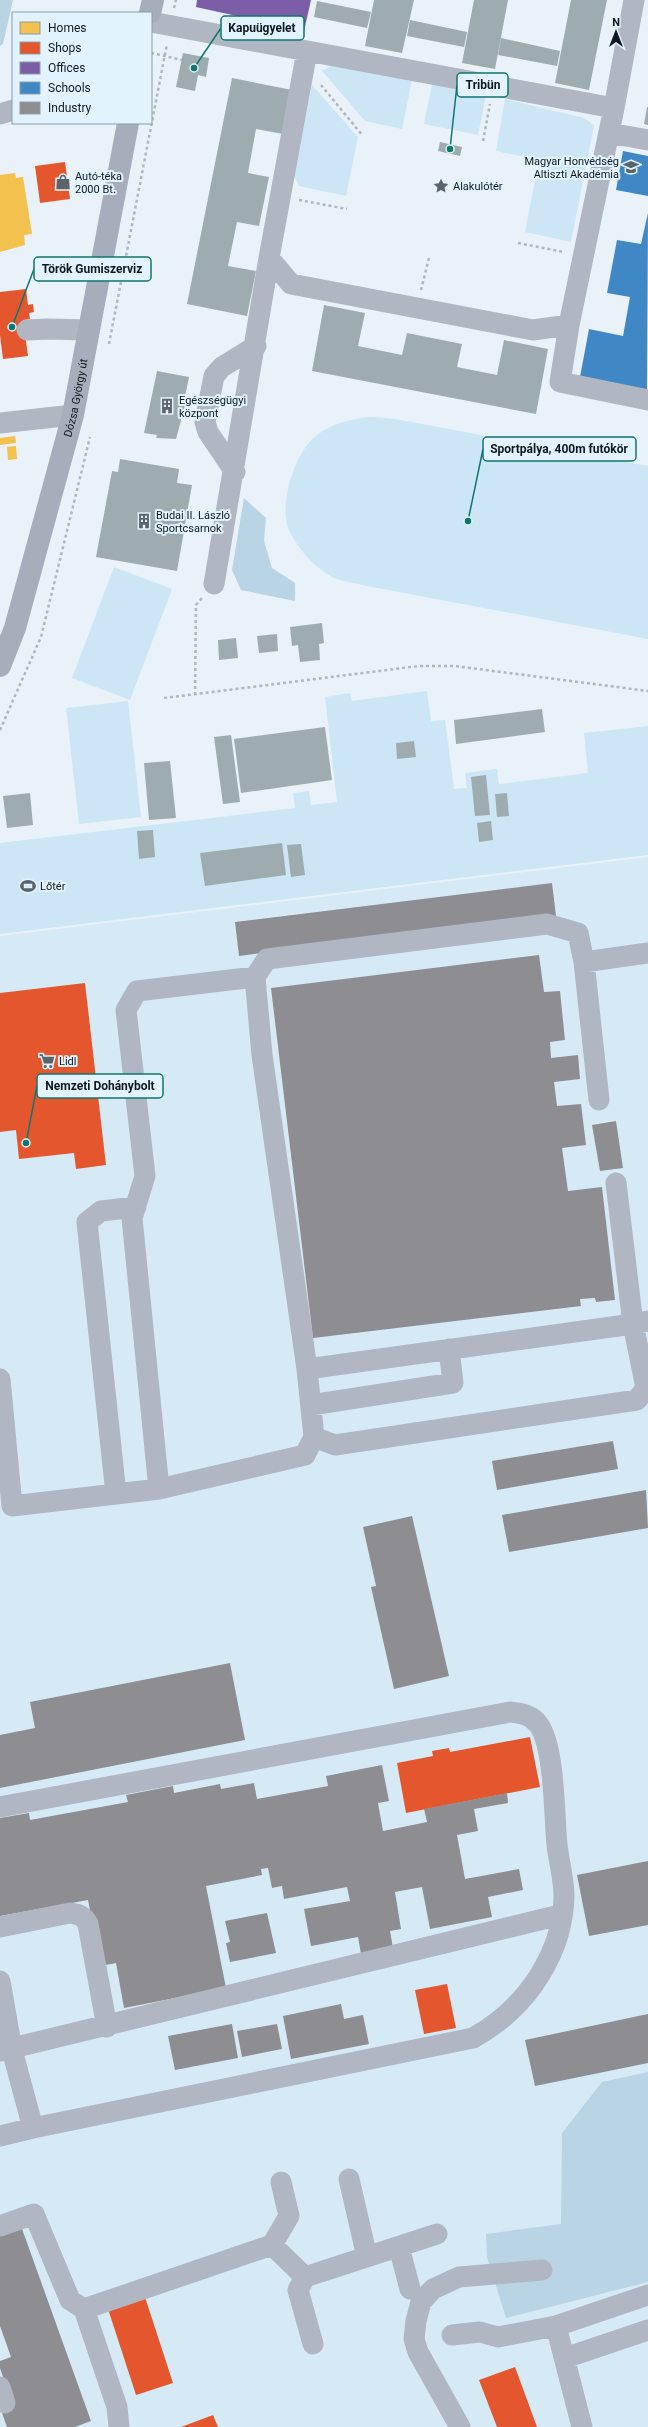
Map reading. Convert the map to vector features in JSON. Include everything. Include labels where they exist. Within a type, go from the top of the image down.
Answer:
[{"type":"main road","points":[[150,12],[153,0]]},
{"type":"main road","name":"Dózsa György út","points":[[0,666],[15,628],[73,416],[128,124]]},
{"type":"street","points":[[634,0],[614,108],[569,325],[560,382],[648,400]]},
{"type":"street","points":[[152,22],[306,58],[494,84],[614,108]]},
{"type":"street","points":[[214,584],[256,346],[280,196],[306,58]]},
{"type":"street","points":[[0,114],[12,110]]},
{"type":"street","points":[[609,133],[648,140]]},
{"type":"street","points":[[270,258],[291,284],[533,330],[569,325]]},
{"type":"street","points":[[35,332],[89,330]]},
{"type":"street","points":[[234,472],[208,432],[206,422],[214,376],[222,367],[256,346]]},
{"type":"street","points":[[0,423],[73,416]]},
{"type":"street","points":[[0,1379],[6,1507],[159,1489],[305,1455],[314,1437],[311,1405],[262,1055],[255,977],[267,959],[547,924],[578,933],[584,962],[599,1100]]},
{"type":"street","points":[[584,962],[648,953]]},
{"type":"street","points":[[159,1489],[132,1218],[146,1176],[126,1010],[137,992],[255,977]]},
{"type":"street","points":[[314,1437],[335,1445],[636,1400],[646,1388],[640,1322],[616,1183]]},
{"type":"street","points":[[116,1494],[87,1222],[101,1211],[136,1207]]},
{"type":"street","points":[[307,1369],[640,1322]]},
{"type":"street","points":[[311,1405],[453,1383],[448,1349]]},
{"type":"street","points":[[0,1807],[502,1714],[520,1713],[535,1720],[540,1727],[548,1750],[564,1896],[555,1943],[534,1985],[525,1998],[507,2014],[473,2038],[0,2136]]},
{"type":"street","points":[[0,1927],[70,1913],[81,1915],[85,1918],[88,1924],[107,2026]]},
{"type":"street","points":[[6,2051],[560,1915]]},
{"type":"street","points":[[0,1981],[6,2051],[33,2128]]},
{"type":"street","points":[[349,2179],[367,2257]]},
{"type":"street","points":[[84,2309],[272,2245],[289,2216],[281,2182]]},
{"type":"street","points":[[0,2226],[34,2214],[70,2300],[84,2309],[117,2407],[119,2427]]},
{"type":"street","points":[[313,2344],[298,2290],[305,2277],[437,2234]]},
{"type":"street","points":[[272,2245],[305,2277]]},
{"type":"street","points":[[399,2247],[410,2289]]},
{"type":"street","points":[[460,2427],[418,2352],[414,2338],[421,2302],[433,2289],[459,2277],[542,2270]]},
{"type":"street","points":[[452,2334],[480,2332],[498,2337],[556,2326],[648,2295]]},
{"type":"street","points":[[556,2326],[582,2427]]},
{"type":"street","points":[[565,2358],[648,2330]]},
{"type":"path","points":[[152,53],[182,60]]},
{"type":"path","points":[[306,58],[363,136]]},
{"type":"path","points":[[483,141],[494,84]]},
{"type":"path","points":[[280,196],[347,209]]},
{"type":"path","points":[[518,243],[584,256]]},
{"type":"path","points":[[417,308],[429,258]]},
{"type":"path","points":[[195,695],[196,605],[214,584]]},
{"type":"path","points":[[164,698],[419,666],[448,666],[648,691]]},
{"type":"shaded area","points":[[0,0],[13,0],[3,44],[0,46]]},
{"type":"shaded area","points":[[333,65],[412,80],[402,129],[365,121],[322,71]]},
{"type":"shaded area","points":[[432,84],[486,95],[478,135],[424,124]]},
{"type":"shaded area","points":[[312,85],[358,137],[346,196],[299,186],[294,176]]},
{"type":"shaded area","points":[[505,99],[584,118],[594,125],[571,242],[525,232],[539,160],[496,151]]},
{"type":"shaded area","points":[[371,417],[395,419],[648,466],[648,639],[367,586],[340,580],[325,573],[302,551],[289,530],[286,519],[286,507],[287,493],[291,479],[302,453],[317,435],[329,427],[342,422]]},
{"type":"shaded area","points":[[244,498],[266,518],[264,541],[272,568],[295,583],[295,601],[241,590],[232,570]]},
{"type":"shaded area","points":[[114,567],[172,589],[130,700],[72,678]]},
{"type":"shaded area","points":[[427,691],[431,721],[445,720],[454,789],[467,788],[465,773],[497,769],[499,784],[588,773],[584,733],[648,726],[648,855],[0,934],[0,843],[295,808],[293,793],[309,791],[311,805],[337,802],[325,697],[350,693],[352,701]]},
{"type":"shaded area","points":[[128,701],[141,817],[79,824],[66,708]]},
{"type":"shaded area","points":[[648,857],[648,2427],[0,2427],[0,936]]},
{"type":"shaded area","points":[[648,2072],[648,2282],[506,2318],[487,2257],[486,2234],[561,2224],[562,2133],[602,2082]]},
{"type":"building: Homes","points":[[15,173],[16,178],[23,177],[32,234],[24,235],[25,245],[0,252],[0,175]]},
{"type":"building: Homes","points":[[15,436],[16,443],[0,445],[0,438]]},
{"type":"building: Homes","points":[[16,446],[17,459],[8,460],[7,447]]},
{"type":"building: Shops","points":[[65,162],[70,199],[40,203],[35,166]]},
{"type":"building: Shops","points":[[26,289],[28,305],[33,304],[34,312],[29,313],[30,319],[23,320],[28,356],[3,359],[0,335],[0,292]]},
{"type":"building: Shops","name":"Lidl","points":[[85,983],[106,1165],[76,1169],[74,1153],[19,1159],[16,1130],[0,1132],[0,993]]},
{"type":"building: Shops","points":[[530,1737],[540,1787],[406,1813],[397,1763],[433,1756],[432,1751],[449,1748],[450,1752]]},
{"type":"building: Shops","points":[[447,1984],[456,2028],[424,2034],[415,1990]]},
{"type":"building: Shops","points":[[145,2297],[173,2383],[136,2395],[108,2309]]},
{"type":"building: Shops","points":[[515,2367],[537,2427],[497,2427],[479,2380]]},
{"type":"building: Shops","points":[[213,2415],[218,2427],[181,2427]]},
{"type":"building: Offices","points":[[197,0],[311,0],[304,31],[196,7]]},
{"type":"building: Schools","points":[[623,151],[648,156],[648,196],[616,190]]},
{"type":"building: Schools","points":[[648,213],[647,390],[580,377],[589,329],[623,336],[630,297],[607,293],[617,240],[641,244]]},
{"type":"building: Industry","points":[[552,883],[556,916],[239,956],[235,922]]},
{"type":"building: Industry","points":[[539,955],[544,992],[560,991],[565,1040],[550,1042],[551,1058],[578,1055],[580,1079],[554,1082],[557,1106],[581,1104],[586,1145],[562,1148],[568,1191],[602,1187],[615,1300],[596,1302],[595,1298],[580,1299],[581,1306],[313,1338],[271,988]]},
{"type":"building: Industry","points":[[616,1121],[623,1168],[600,1171],[592,1125]]},
{"type":"building: Industry","points":[[613,1441],[618,1469],[497,1490],[492,1461]]},
{"type":"building: Industry","points":[[646,1490],[648,1528],[509,1552],[502,1515]]},
{"type":"building: Industry","points":[[412,1516],[449,1676],[394,1689],[371,1587],[376,1586],[363,1527]]},
{"type":"building: Industry","points":[[230,1663],[245,1740],[0,1788],[0,1735],[35,1728],[30,1702]]},
{"type":"building: Industry","points":[[382,1765],[389,1801],[378,1803],[383,1831],[427,1822],[424,1809],[507,1793],[508,1803],[474,1809],[478,1831],[457,1835],[465,1879],[519,1869],[523,1890],[488,1897],[492,1917],[430,1929],[422,1887],[395,1892],[401,1929],[390,1931],[393,1948],[361,1954],[358,1937],[311,1946],[304,1909],[350,1901],[347,1887],[284,1899],[282,1886],[272,1888],[268,1868],[261,1869],[262,1875],[206,1886],[226,1988],[124,2008],[116,1963],[101,1966],[88,1900],[0,1916],[0,1818],[29,1813],[30,1820],[128,1802],[126,1795],[173,1786],[174,1793],[220,1784],[221,1789],[254,1783],[257,1799],[328,1786],[326,1776]]},
{"type":"building: Industry","points":[[648,1861],[648,1925],[589,1936],[577,1875]]},
{"type":"building: Industry","points":[[267,1913],[276,1953],[230,1962],[226,1943],[230,1942],[225,1921]]},
{"type":"building: Industry","points":[[341,2004],[344,2019],[363,2015],[369,2044],[291,2059],[283,2016]]},
{"type":"building: Industry","points":[[648,2014],[648,2063],[535,2086],[525,2040]]},
{"type":"building: Industry","points":[[232,2024],[238,2058],[175,2070],[168,2036]]},
{"type":"building: Industry","points":[[277,2024],[282,2049],[242,2057],[237,2031]]},
{"type":"building: Industry","points":[[21,2226],[91,2421],[75,2427],[7,2427],[1,2410],[13,2406],[0,2368],[0,2361],[11,2357],[0,2326],[0,2233]]},
{"type":"building: Other","points":[[374,0],[414,0],[402,53],[365,46]]},
{"type":"building: Other","points":[[474,0],[508,0],[495,69],[462,63]]},
{"type":"building: Other","points":[[571,0],[607,0],[589,90],[555,83]]},
{"type":"building: Other","points":[[317,1],[371,12],[367,28],[314,17]]},
{"type":"building: Other","points":[[410,20],[467,32],[464,47],[407,36]]},
{"type":"building: Other","points":[[501,38],[560,51],[557,66],[498,55]]},
{"type":"building: Other","points":[[183,53],[209,58],[206,77],[198,75],[195,91],[176,87]]},
{"type":"building: Other","points":[[232,78],[292,90],[283,134],[256,129],[248,173],[269,177],[259,226],[237,222],[228,266],[256,271],[247,316],[187,304]]},
{"type":"building: Other","points":[[648,107],[648,125],[644,124]]},
{"type":"building: Other","points":[[440,142],[462,147],[460,156],[438,151]]},
{"type":"building: Other","points":[[324,305],[365,313],[358,346],[402,355],[407,333],[462,344],[457,367],[497,375],[504,340],[548,349],[536,414],[312,371]]},
{"type":"building: Other","name":"Egészségügyi központ","points":[[157,371],[189,377],[185,397],[187,398],[176,439],[156,438],[157,435],[144,433]]},
{"type":"building: Other","name":"Budai II. László Sportcsarnok","points":[[120,459],[179,469],[177,483],[192,485],[177,571],[96,557],[112,471],[118,472]]},
{"type":"building: Other","points":[[322,623],[324,643],[319,644],[320,660],[300,662],[298,645],[292,646],[290,627]]},
{"type":"building: Other","points":[[277,634],[278,651],[259,653],[257,636]]},
{"type":"building: Other","points":[[236,638],[238,658],[219,660],[218,640]]},
{"type":"building: Other","points":[[542,709],[545,732],[456,744],[454,720]]},
{"type":"building: Other","points":[[325,727],[332,780],[241,793],[234,739]]},
{"type":"building: Other","points":[[231,735],[240,802],[223,804],[214,737]]},
{"type":"building: Other","points":[[414,741],[416,757],[397,759],[396,743]]},
{"type":"building: Other","points":[[170,761],[176,818],[149,820],[144,763]]},
{"type":"building: Other","points":[[486,775],[490,815],[475,816],[471,777]]},
{"type":"building: Other","points":[[30,793],[33,825],[7,828],[3,796]]},
{"type":"building: Other","points":[[507,793],[509,816],[497,817],[495,794]]},
{"type":"building: Other","points":[[491,821],[493,840],[479,842],[477,823]]},
{"type":"building: Other","points":[[153,830],[155,857],[139,859],[137,831]]},
{"type":"building: Other","points":[[282,843],[286,875],[205,886],[200,853]]},
{"type":"building: Other","points":[[301,844],[305,875],[291,877],[287,845]]},
{"type":"place","name":"Kapuügyelet","points":[[194,68]]},
{"type":"place","name":"Tribün","points":[[450,149]]},
{"type":"place","name":"Magyar Honvédség Altiszti Akadémia","points":[[631,167]]},
{"type":"place","name":"Autó-téka 2000 Bt.","points":[[63,182]]},
{"type":"place","name":"Alakulótér","points":[[441,186]]},
{"type":"place","name":"Török Gumiszerviz","points":[[12,327]]},
{"type":"place","name":"Egészségügyi központ","points":[[167,406]]},
{"type":"place","name":"Budai II. László Sportcsarnok","points":[[144,521]]},
{"type":"place","name":"Sportpálya, 400m futókör","points":[[468,521]]},
{"type":"place","name":"Lőtér","points":[[28,886]]},
{"type":"place","name":"Lidl","points":[[47,1061]]},
{"type":"place","name":"Nemzeti Dohánybolt","points":[[26,1143]]}]
